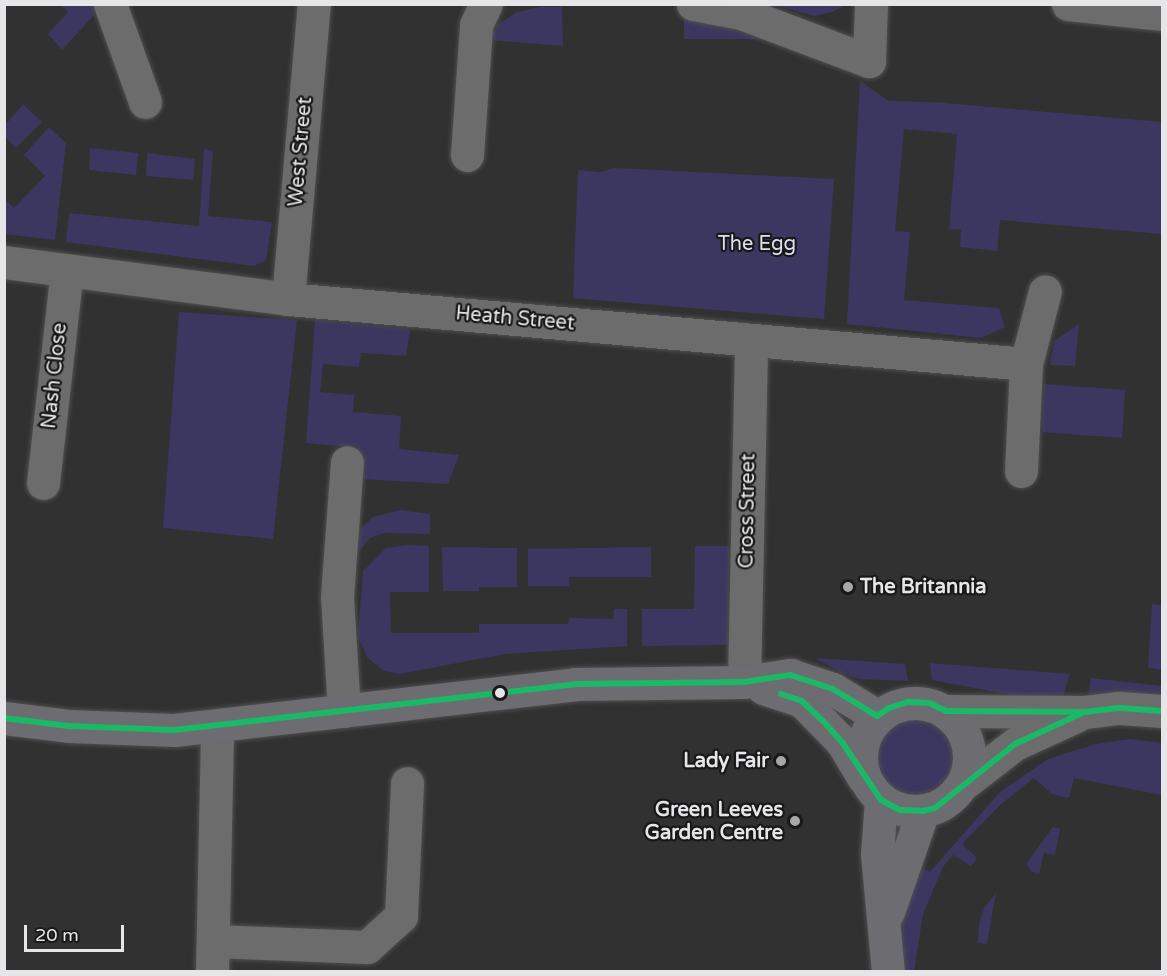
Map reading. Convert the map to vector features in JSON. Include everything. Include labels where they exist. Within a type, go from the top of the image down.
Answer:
[{"type":"main road","points":[[4,718],[69,726],[174,730],[575,684],[744,682],[790,675],[815,681],[862,704],[878,716]]},
{"type":"main road","points":[[744,682],[802,701],[842,742],[873,790],[900,810],[923,811],[935,808],[953,796],[963,784],[970,755],[964,732],[946,711],[929,703],[908,702],[889,708],[878,716],[864,734],[860,760],[873,790],[888,972]]},
{"type":"main road","points":[[883,928],[923,811]]},
{"type":"street","points":[[110,4],[145,102]]},
{"type":"street","name":"West Street","points":[[288,299],[314,4]]},
{"type":"street","points":[[467,155],[476,25],[486,4]]},
{"type":"street","points":[[693,4],[741,13],[869,60],[871,4]]},
{"type":"street","points":[[1068,4],[1162,14]]},
{"type":"street","name":"Heath Street","points":[[4,262],[288,299],[1026,364]]},
{"type":"street","name":"Nash Close","points":[[43,483],[67,270]]},
{"type":"street","points":[[1021,471],[1026,364],[1045,291]]},
{"type":"street","name":"Cross Street","points":[[744,682],[751,341]]},
{"type":"street","points":[[344,711],[337,597],[347,462]]},
{"type":"street","points":[[946,711],[1085,712],[1120,708],[1162,711]]},
{"type":"street","points":[[963,784],[1015,744],[1085,712]]},
{"type":"street","points":[[217,726],[213,956],[367,947],[401,916],[407,783]]},
{"type":"green space","points":[[61,5],[93,5],[95,14],[62,50],[48,34],[68,12]]},
{"type":"green space","points":[[774,5],[846,5],[832,12],[814,16]]},
{"type":"green space","points":[[540,7],[562,7],[563,46],[488,40],[498,24],[517,12]]},
{"type":"green space","points":[[684,18],[732,26],[771,39],[684,39]]},
{"type":"green space","points":[[860,81],[889,101],[933,102],[1162,122],[1162,234],[1000,220],[997,251],[960,247],[961,230],[949,229],[957,134],[904,129],[895,231],[910,232],[904,300],[999,308],[1005,327],[981,338],[847,324]]},
{"type":"green space","points":[[23,104],[42,122],[16,148],[5,137],[5,125]]},
{"type":"green space","points":[[49,127],[66,143],[55,240],[5,234],[5,199],[14,208],[45,176],[24,155]]},
{"type":"green space","points":[[90,148],[138,153],[136,175],[89,170]]},
{"type":"green space","points":[[204,149],[213,151],[208,216],[272,222],[266,260],[254,266],[66,242],[69,213],[199,226]]},
{"type":"green space","points":[[147,153],[195,159],[193,180],[146,176]]},
{"type":"green space","name":"The Egg","points":[[615,168],[834,179],[824,319],[573,298],[578,170],[600,172]]},
{"type":"green space","points":[[179,312],[297,320],[273,539],[163,528]]},
{"type":"green space","points":[[315,320],[410,329],[406,356],[361,353],[359,367],[323,364],[320,392],[354,395],[353,412],[401,416],[399,449],[459,455],[448,484],[362,479],[357,466],[356,448],[306,443]]},
{"type":"green space","points":[[1079,324],[1075,366],[1050,365],[1054,341]]},
{"type":"green space","points":[[1044,384],[1125,390],[1122,438],[1042,432]]},
{"type":"green space","points":[[400,510],[430,514],[430,534],[384,533],[370,538],[360,550],[358,538],[362,527],[373,517]]},
{"type":"green space","points":[[408,545],[429,546],[429,592],[390,592],[391,633],[479,633],[479,624],[568,624],[569,618],[613,619],[614,609],[627,609],[627,646],[505,654],[399,674],[384,671],[367,657],[358,636],[363,571],[386,548]]},
{"type":"green space","points":[[695,546],[729,546],[728,645],[642,646],[642,609],[694,609]]},
{"type":"green space","points":[[442,547],[517,548],[517,587],[479,587],[479,591],[443,591]]},
{"type":"green space","points":[[651,547],[651,577],[569,577],[569,586],[528,586],[528,549]]},
{"type":"green space","points":[[1152,604],[1162,605],[1162,670],[1148,668]]},
{"type":"green space","points":[[815,658],[905,664],[908,681],[859,679],[840,672]]},
{"type":"green space","points":[[930,663],[1070,674],[1063,697],[1017,696],[932,680]]},
{"type":"green space","points":[[1091,678],[1162,686],[1162,696],[1088,694]]},
{"type":"green space","points":[[915,713],[931,716],[945,725],[954,739],[957,755],[954,771],[945,785],[931,794],[915,797],[899,794],[885,785],[876,771],[873,755],[876,739],[885,725],[899,716]]},
{"type":"green space","points":[[1130,739],[1162,743],[1162,795],[1074,778],[1069,798],[1052,794],[1034,778],[1000,805],[962,844],[977,858],[971,866],[953,855],[943,867],[923,914],[914,971],[897,972],[898,932],[905,909],[923,868],[930,872],[1000,792],[1048,759],[1096,744]]},
{"type":"green space","points":[[1053,827],[1060,829],[1055,855],[1044,853],[1039,874],[1031,871],[1026,864]]},
{"type":"green space","points":[[996,893],[987,944],[978,943],[979,924],[984,908]]},
{"type":"transit line","points":[[4,718],[69,726],[174,730],[575,684],[744,682],[790,675],[833,689],[877,716],[889,708],[908,702],[929,703],[946,711],[1085,712],[1120,708],[1162,711]]},
{"type":"transit line","points":[[781,694],[802,701],[823,721],[842,742],[881,800],[900,810],[923,811],[935,808],[1015,744],[1082,713]]},
{"type":"place","name":"The Britannia","points":[[848,587]]},
{"type":"place","name":"Lady Fair","points":[[781,761]]},
{"type":"place","name":"Green Leeves Garden Centre","points":[[795,821]]}]
